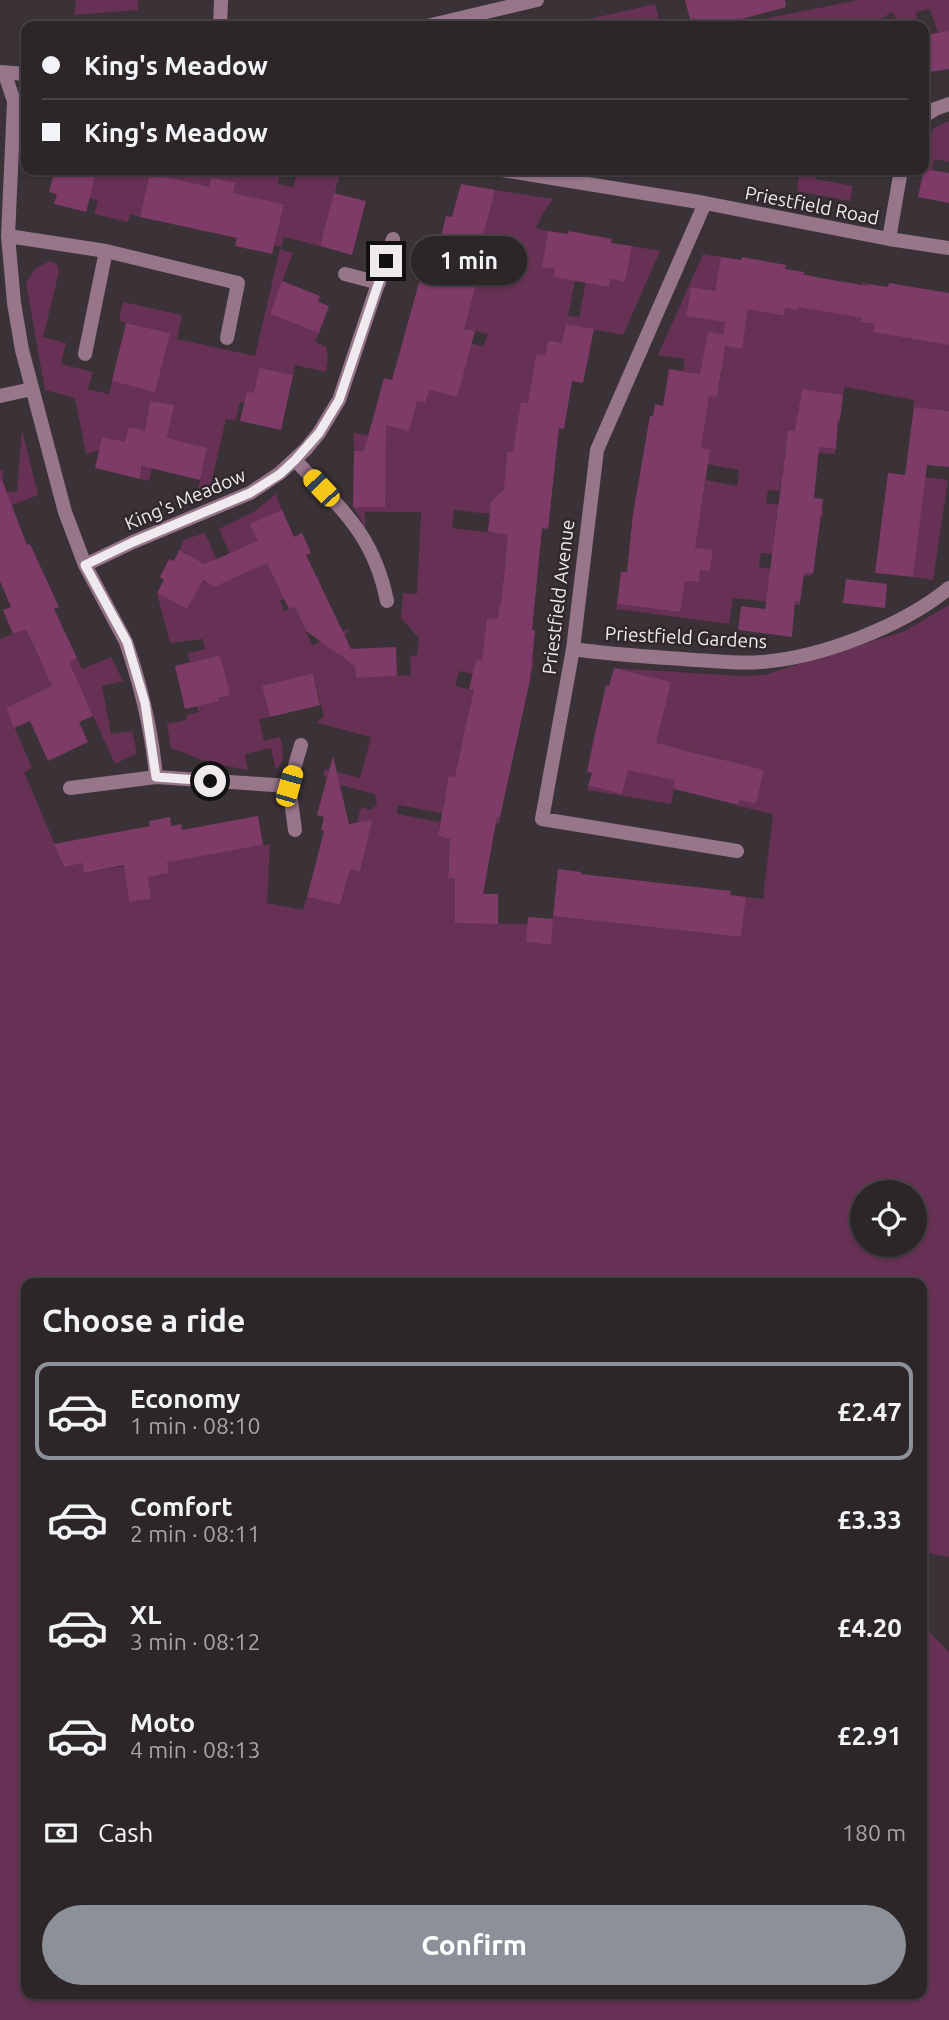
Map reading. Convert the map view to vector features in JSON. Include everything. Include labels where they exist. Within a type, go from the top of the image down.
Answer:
[{"type":"street","points":[[220,21],[221,0]]},
{"type":"street","points":[[448,21],[537,0]]},
{"type":"street","points":[[21,74],[2,72],[14,101],[8,236],[18,328],[65,512],[85,565],[127,642],[145,703],[156,777]]},
{"type":"street","points":[[929,112],[949,104]]},
{"type":"street","name":"Priestfield Road","points":[[533,175],[705,203],[949,248]]},
{"type":"street","points":[[889,239],[900,175]]},
{"type":"street","name":"Priestfield Avenue","points":[[705,203],[597,450],[573,649],[542,819],[737,851]]},
{"type":"street","points":[[8,236],[106,251],[238,282],[227,338]]},
{"type":"street","name":"King's Meadow","points":[[85,565],[250,493],[273,479],[295,460],[319,433],[339,400],[394,239]]},
{"type":"street","points":[[85,354],[106,251]]},
{"type":"street","points":[[345,274],[379,283]]},
{"type":"street","points":[[0,396],[32,389]]},
{"type":"street","points":[[295,460],[359,529],[376,560],[387,601]]},
{"type":"street","name":"Priestfield Gardens","points":[[573,649],[728,662],[785,659],[831,647],[894,623],[949,588]]},
{"type":"street","points":[[296,830],[289,786],[301,745]]},
{"type":"street","points":[[70,788],[156,777],[289,786]]},
{"type":"shaded area","points":[[76,0],[138,0],[138,10],[74,15]]},
{"type":"shaded area","points":[[858,0],[949,0],[949,31],[938,33],[930,9],[916,12],[918,21],[897,21],[892,12],[880,21],[755,21]]},
{"type":"shaded area","points":[[655,4],[660,21],[581,21]]},
{"type":"shaded area","points":[[949,121],[949,162],[934,159],[932,170],[929,170],[929,135],[936,127]]},
{"type":"shaded area","points":[[96,175],[279,175],[278,184],[294,187],[296,175],[340,175],[320,246],[284,237],[281,247],[274,245],[284,204],[233,193],[211,178],[209,187],[140,217],[130,214],[128,222],[94,214],[98,201],[85,197],[89,182],[94,183]]},
{"type":"shaded area","points":[[787,175],[815,175],[815,179],[853,186],[850,201],[797,191],[799,177]]},
{"type":"shaded area","points":[[495,190],[553,199],[536,228],[548,231],[542,267],[555,269],[553,276],[575,281],[568,316],[579,317],[595,236],[599,237],[591,284],[609,287],[611,279],[625,282],[631,246],[660,251],[623,335],[578,326],[588,347],[548,340],[545,355],[536,354],[529,403],[521,402],[517,453],[507,452],[505,473],[512,489],[502,489],[501,504],[490,514],[454,510],[452,528],[541,539],[540,549],[507,546],[503,582],[533,585],[530,609],[499,606],[498,619],[483,657],[534,661],[532,671],[476,660],[473,674],[459,671],[455,686],[485,693],[523,710],[472,700],[469,712],[514,748],[463,738],[460,750],[472,752],[505,787],[450,776],[443,805],[500,817],[499,824],[398,805],[397,814],[440,822],[438,836],[450,839],[449,849],[490,856],[487,862],[448,862],[448,878],[455,879],[455,923],[528,924],[526,942],[550,945],[553,916],[741,937],[746,897],[763,899],[773,814],[738,806],[739,800],[756,804],[764,770],[728,762],[718,795],[726,760],[682,749],[671,804],[587,790],[588,786],[622,794],[638,729],[598,720],[599,716],[671,682],[614,668],[740,676],[764,675],[905,631],[949,605],[949,1557],[927,1553],[927,1278],[21,1278],[21,1999],[927,1999],[927,1630],[949,1652],[949,2020],[0,2020],[0,639],[57,616],[61,625],[30,639],[46,672],[77,658],[82,669],[111,657],[123,681],[102,686],[111,734],[132,731],[137,753],[115,764],[84,696],[28,716],[28,722],[19,702],[6,708],[32,768],[24,772],[64,866],[82,863],[84,873],[124,866],[129,902],[151,899],[147,872],[154,876],[168,873],[167,861],[270,844],[267,903],[303,910],[307,897],[340,905],[350,869],[360,872],[363,863],[339,856],[353,838],[361,807],[370,810],[376,806],[377,799],[374,794],[334,783],[334,778],[323,776],[325,769],[360,778],[371,737],[317,723],[324,716],[313,673],[262,686],[270,717],[259,719],[264,741],[280,737],[282,746],[282,759],[276,770],[271,748],[245,754],[248,770],[210,763],[171,748],[167,724],[187,720],[186,715],[199,712],[197,706],[229,695],[220,655],[190,662],[188,653],[205,649],[203,639],[170,643],[157,593],[187,609],[202,580],[209,584],[209,566],[180,550],[183,540],[205,533],[226,581],[238,573],[219,529],[255,511],[276,494],[282,510],[251,525],[281,592],[317,576],[320,583],[280,601],[284,611],[295,607],[312,645],[350,628],[334,651],[345,659],[355,649],[356,678],[411,675],[410,656],[417,655],[419,638],[401,618],[403,593],[417,594],[421,512],[365,512],[365,535],[361,519],[353,507],[385,450],[354,451],[354,433],[369,435],[417,401],[425,403],[428,390],[457,397],[462,375],[437,337],[483,346],[488,334],[416,318],[476,280],[430,268],[432,260],[475,268]]},
{"type":"shaded area","points":[[280,249],[293,253],[270,314],[319,333],[315,342],[326,347],[326,372],[295,365],[293,375],[259,369],[254,393],[247,391],[244,403],[240,402],[236,420],[226,419],[209,493],[196,498],[207,448],[167,439],[173,405],[150,401],[147,416],[162,419],[149,481],[140,479],[147,448],[125,442],[86,454],[75,398],[45,390],[26,283],[35,269],[50,261],[57,264],[59,272],[43,337],[66,343],[61,364],[93,372],[88,389],[109,394],[112,381],[155,391],[169,333],[119,321],[123,302],[182,315],[177,339],[255,356]]},
{"type":"shaded area","points":[[703,254],[721,257],[715,291],[691,287],[686,315],[725,322],[722,346],[742,348],[756,260],[763,312],[783,316],[785,308],[797,310],[803,274],[814,276],[809,309],[856,312],[862,282],[868,284],[861,322],[875,324],[874,332],[949,345],[949,411],[913,407],[914,400],[845,387],[843,395],[802,390],[798,413],[840,419],[840,422],[800,432],[788,431],[787,443],[835,449],[835,454],[785,450],[782,474],[814,485],[781,481],[779,491],[768,490],[766,503],[823,510],[823,516],[777,514],[774,537],[817,542],[773,554],[761,553],[759,567],[811,574],[770,574],[767,598],[800,602],[800,605],[733,598],[729,624],[616,609],[617,604],[680,612],[682,598],[660,578],[698,582],[700,570],[710,571],[713,550],[671,555],[701,510],[706,480],[737,486],[739,470],[645,453],[695,447],[709,396],[717,396],[722,370],[702,367],[701,374],[683,371],[685,359],[658,355]]},
{"type":"shaded area","points":[[22,429],[38,495],[0,510],[0,470],[3,471],[2,492],[17,492]]},
{"type":"shaded area","points":[[925,477],[948,480],[933,580],[913,577]]},
{"type":"building","points":[[685,0],[785,0],[786,7],[734,21],[691,21]]},
{"type":"building","points":[[949,31],[949,69],[929,72],[929,34]]},
{"type":"building","points":[[929,170],[949,173],[949,203],[918,197],[923,175],[929,175]]},
{"type":"building","points":[[54,175],[96,175],[86,212],[54,204],[57,194],[49,192]]},
{"type":"building","points":[[150,175],[209,187],[211,178],[235,183],[233,193],[284,204],[272,254],[235,246],[237,238],[140,217]]},
{"type":"building","points":[[461,184],[495,190],[472,279],[477,280],[464,329],[475,331],[457,397],[429,390],[425,403],[417,401],[409,431],[386,425],[385,507],[353,507],[354,451],[364,451],[384,378],[392,380],[420,279],[426,281],[430,268],[433,269],[446,216],[452,217]]},
{"type":"building","points":[[334,193],[366,201],[352,255],[320,246]]},
{"type":"building","points":[[548,231],[568,234],[569,231],[612,239],[611,243],[632,246],[625,282],[611,279],[609,287],[553,277],[555,269],[542,267]]},
{"type":"building","points":[[721,257],[741,260],[742,257],[786,265],[785,269],[804,272],[803,275],[868,286],[888,287],[889,283],[949,293],[949,345],[873,332],[875,324],[861,322],[862,318],[798,307],[797,310],[785,308],[784,316],[748,309],[742,349],[725,346],[717,397],[709,396],[701,448],[710,450],[695,548],[713,550],[710,571],[700,570],[699,582],[685,581],[680,612],[617,604],[621,572],[627,572],[633,514],[650,416],[653,416],[655,404],[663,406],[669,369],[700,374],[708,332],[723,335],[725,322],[686,316],[691,287],[715,291]]},
{"type":"building","points":[[282,281],[320,296],[318,302],[329,306],[319,333],[270,314]]},
{"type":"building","points":[[126,323],[170,333],[155,392],[112,381]]},
{"type":"building","points":[[566,324],[594,329],[583,383],[572,381],[564,429],[559,428],[548,529],[542,528],[530,680],[500,817],[497,817],[483,894],[498,894],[498,924],[455,923],[455,879],[448,878],[450,839],[438,836],[449,776],[455,777],[474,690],[469,689],[476,660],[482,661],[487,618],[498,619],[501,606],[508,535],[488,532],[491,502],[504,489],[507,452],[513,452],[521,402],[528,403],[536,354],[545,355],[548,340],[562,343]]},
{"type":"building","points":[[259,368],[293,375],[281,430],[240,421],[247,391],[254,393]]},
{"type":"building","points":[[802,389],[843,395],[836,449],[819,447],[814,498],[823,499],[813,574],[804,573],[800,602],[795,601],[792,637],[738,630],[741,606],[765,609],[788,431],[795,431]]},
{"type":"building","points":[[150,401],[174,405],[167,438],[207,448],[200,480],[142,466],[140,479],[95,468],[102,437],[125,442],[129,427],[145,431]]},
{"type":"building","points":[[914,407],[949,411],[949,467],[927,465],[913,577],[875,573],[888,473],[905,475]]},
{"type":"building","points":[[2,480],[27,545],[30,544],[59,607],[54,609],[77,658],[69,662],[93,716],[79,722],[88,742],[48,761],[30,721],[14,728],[6,708],[52,686],[26,629],[13,634],[3,610],[11,607],[0,581]]},
{"type":"building","points":[[282,510],[294,537],[302,533],[311,553],[306,555],[351,649],[396,647],[397,676],[356,678],[355,666],[306,631],[295,607],[289,609],[267,563],[214,587],[203,580],[187,609],[157,593],[164,580],[160,577],[169,559],[174,561],[179,550],[205,564],[258,541],[250,524]]},
{"type":"building","points":[[846,579],[887,584],[885,608],[843,603]]},
{"type":"building","points":[[220,655],[230,695],[218,698],[219,701],[185,709],[175,666]]},
{"type":"building","points":[[614,668],[671,682],[656,743],[764,770],[756,804],[739,800],[738,805],[674,789],[675,780],[628,770],[622,794],[588,786],[592,773],[587,772],[595,734],[606,685],[609,686]]},
{"type":"building","points":[[313,673],[320,705],[270,717],[262,686]]},
{"type":"building","points":[[333,756],[349,824],[372,820],[360,872],[350,869],[340,905],[307,897],[324,831],[321,830],[324,817],[317,815]]},
{"type":"building","points":[[258,816],[263,845],[167,862],[169,873],[148,877],[151,899],[129,902],[124,865],[84,873],[82,863],[64,867],[54,844],[150,826],[149,821],[170,817],[171,826],[181,824],[182,830]]},
{"type":"building","points":[[558,869],[731,891],[730,895],[746,897],[741,937],[553,916]]},
{"type":"building","points":[[528,917],[553,919],[551,945],[526,942]]},
{"type":"route","points":[[210,781],[156,777],[145,703],[127,642],[85,565],[250,493],[280,474],[306,449],[339,400],[386,261]]}]
